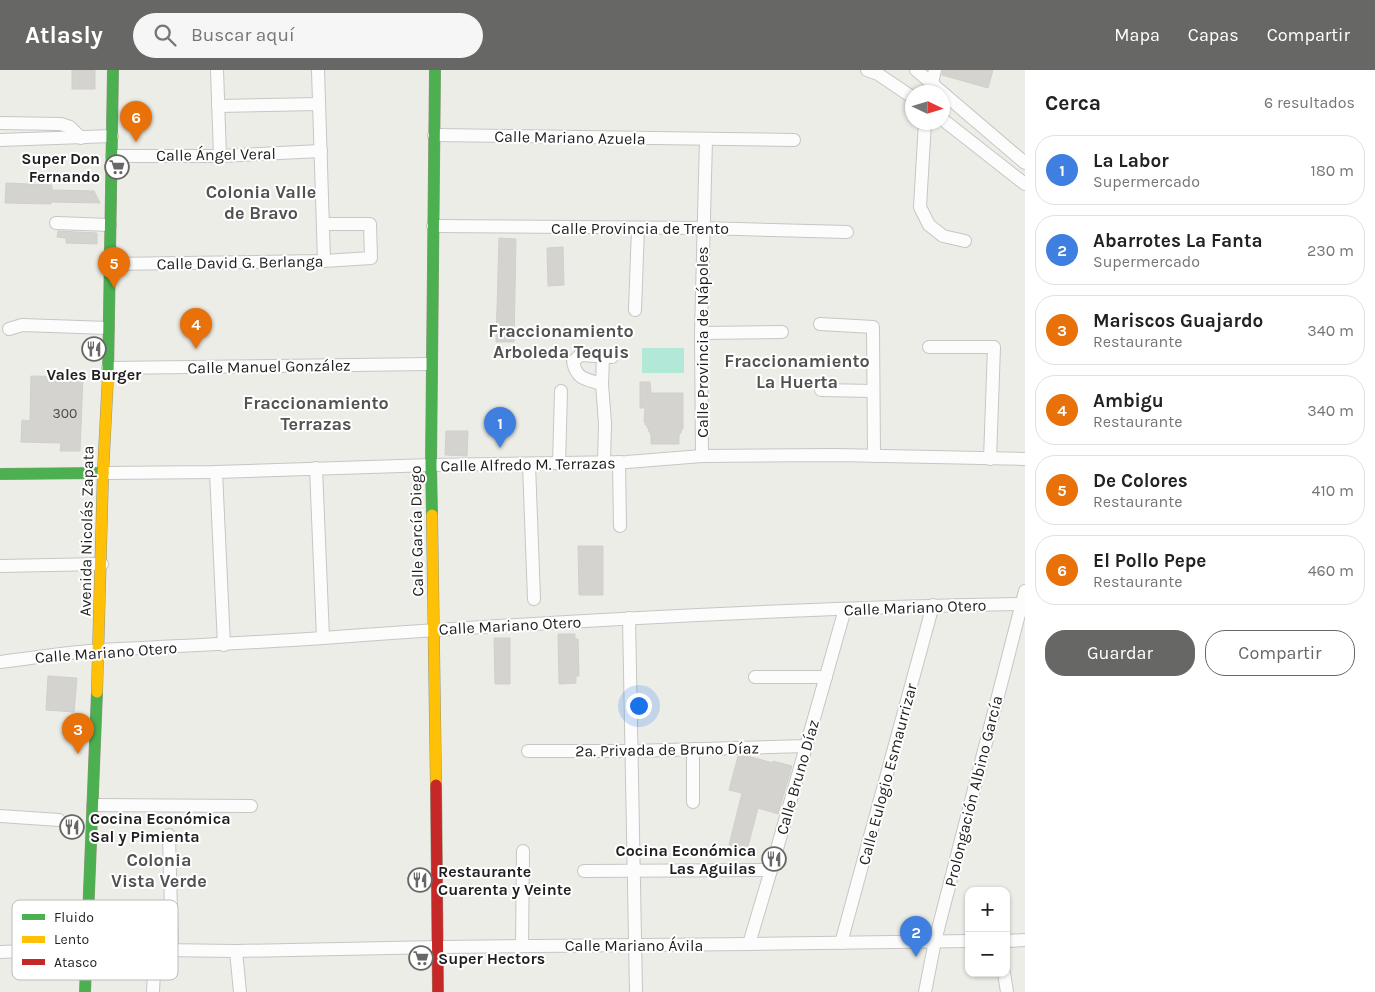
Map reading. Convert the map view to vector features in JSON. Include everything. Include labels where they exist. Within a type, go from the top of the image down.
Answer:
[{"type":"street","name":"Avenida Nicolás Zapata","points":[[88,900],[108,368],[113,70]]},
{"type":"street","points":[[217,70],[220,156]]},
{"type":"street","points":[[318,70],[324,261]]},
{"type":"street","name":"Calle García Diego","points":[[435,70],[431,465],[438,992]]},
{"type":"street","points":[[867,70],[878,74],[905,92]]},
{"type":"street","points":[[916,70],[928,85]]},
{"type":"street","points":[[932,85],[936,70]]},
{"type":"street","points":[[950,103],[1025,163]]},
{"type":"street","points":[[218,106],[319,104]]},
{"type":"street","points":[[0,123],[61,124],[70,127],[81,138]]},
{"type":"street","points":[[950,125],[1025,184]]},
{"type":"street","points":[[925,130],[920,207],[929,225],[943,236],[966,242]]},
{"type":"street","name":"Calle Mariano Azuela","points":[[434,135],[794,140]]},
{"type":"street","points":[[0,140],[112,136]]},
{"type":"street","name":"Calle Provincia de Nápoles","points":[[702,456],[703,228],[706,139]]},
{"type":"street","name":"Calle Ángel Veral","points":[[112,156],[220,156],[321,151]]},
{"type":"street","points":[[56,223],[110,226]]},
{"type":"street","name":"Calle David G. Berlanga","points":[[109,264],[324,261],[372,258],[370,224],[323,224]]},
{"type":"street","name":"Calle Provincia de Trento","points":[[433,226],[703,228],[847,232]]},
{"type":"street","points":[[635,310],[638,228]]},
{"type":"street","points":[[820,324],[873,327],[874,456]]},
{"type":"street","points":[[9,329],[22,325],[108,328]]},
{"type":"street","points":[[702,333],[782,332]]},
{"type":"street","points":[[929,347],[994,347],[990,459]]},
{"type":"street","points":[[602,384],[580,377],[575,371],[573,362],[580,355],[607,357],[602,384],[606,423],[604,463]]},
{"type":"street","name":"Calle Manuel González","points":[[108,368],[431,364]]},
{"type":"street","points":[[821,390],[873,391]]},
{"type":"street","points":[[559,464],[561,391]]},
{"type":"street","name":"Calle Alfredo M. Terrazas","points":[[0,474],[216,472],[431,465],[604,463],[702,456],[836,455],[1025,459]]},
{"type":"street","points":[[619,462],[620,526]]},
{"type":"street","points":[[530,464],[534,599]]},
{"type":"street","points":[[316,468],[323,638]]},
{"type":"street","points":[[216,472],[224,645]]},
{"type":"street","points":[[0,566],[102,564]]},
{"type":"street","name":"Prolongación Albino García","points":[[925,992],[935,941],[1025,591]]},
{"type":"street","name":"Calle Mariano Otero","points":[[0,662],[99,650],[224,645],[434,629],[629,618],[933,605],[1022,604]]},
{"type":"street","name":"Calle Eulogio Esmaurrizar","points":[[841,943],[933,605]]},
{"type":"street","name":"Calle Bruno Díaz","points":[[749,944],[845,609]]},
{"type":"street","points":[[629,618],[636,992]]},
{"type":"street","points":[[755,677],[826,677]]},
{"type":"street","name":"2a. Privada de Bruno Díaz","points":[[528,751],[631,751],[806,746]]},
{"type":"street","points":[[693,749],[693,802]]},
{"type":"street","points":[[93,805],[251,806]]},
{"type":"street","points":[[0,816],[58,820]]},
{"type":"street","points":[[170,834],[171,900]]},
{"type":"street","points":[[522,946],[523,851]]},
{"type":"street","points":[[584,871],[771,870]]},
{"type":"street","points":[[1010,941],[1025,940]]},
{"type":"street","name":"Calle Mariano Ávila","points":[[178,950],[236,951],[965,941]]},
{"type":"street","points":[[236,951],[240,992]]},
{"type":"street","points":[[1005,977],[1007,992]]},
{"type":"green space","points":[[642,348],[684,348],[684,373],[642,373]]},
{"type":"building","points":[[72,70],[95,70],[95,89],[72,89]]},
{"type":"building","points":[[943,70],[993,70],[988,88],[942,75]]},
{"type":"building","points":[[6,183],[52,185],[52,190],[94,191],[100,203],[5,203]]},
{"type":"building","points":[[58,231],[97,233],[97,244],[66,243],[66,238],[57,237]]},
{"type":"building","points":[[499,238],[516,239],[514,342],[496,342]]},
{"type":"building","points":[[563,247],[564,285],[548,286],[547,248]]},
{"type":"building","points":[[31,376],[83,377],[80,451],[60,451],[61,443],[21,442],[22,420],[30,421]]},
{"type":"building","points":[[640,382],[650,382],[651,393],[683,393],[683,428],[679,434],[679,444],[651,444],[651,434],[644,422],[645,408],[640,408]]},
{"type":"building","points":[[446,431],[468,431],[467,456],[445,455]]},
{"type":"building","points":[[578,546],[603,546],[603,595],[579,595]]},
{"type":"building","points":[[558,634],[575,634],[575,639],[578,639],[579,676],[576,676],[576,683],[559,684]]},
{"type":"building","points":[[494,638],[510,638],[510,684],[495,684]]},
{"type":"building","points":[[48,676],[77,678],[74,712],[46,710]]},
{"type":"building","points":[[738,756],[748,756],[792,766],[778,814],[758,808],[747,850],[729,845],[742,793],[729,790]]},
{"type":"traffic: fast","points":[[108,376],[113,70]]},
{"type":"traffic: fast","points":[[432,515],[435,70]]},
{"type":"traffic: fast","points":[[0,474],[103,473]]},
{"type":"traffic: fast","points":[[89,900],[97,692]]},
{"type":"traffic: fast","points":[[85,980],[85,992]]},
{"type":"traffic: slow","points":[[97,692],[103,473],[108,376]]},
{"type":"traffic: slow","points":[[432,515],[436,785]]},
{"type":"traffic: jam","points":[[436,785],[438,992]]},
{"type":"place","name":"El Pollo Pepe","points":[[136,142]]},
{"type":"place","name":"Super Don Fernando","points":[[117,167]]},
{"type":"place","name":"De Colores","points":[[114,288]]},
{"type":"place","name":"Vales Burger","points":[[94,349]]},
{"type":"place","name":"Ambigu","points":[[196,349]]},
{"type":"place","name":"La Labor","points":[[500,448]]},
{"type":"place","name":"Mariscos Guajardo","points":[[78,754]]},
{"type":"place","name":"Cocina Económica Sal y Pimienta","points":[[72,827]]},
{"type":"place","name":"Cocina Económica Las Aguilas","points":[[774,859]]},
{"type":"place","name":"Restaurante Cuarenta y Veinte","points":[[420,880]]},
{"type":"place","name":"Abarrotes La Fanta","points":[[916,957]]},
{"type":"place","name":"Super Hectors","points":[[421,958]]},
{"type":"district","name":"Colonia Valle de Bravo","points":[[261,202]]},
{"type":"district","name":"Fraccionamiento Arboleda Tequis","points":[[561,341]]},
{"type":"district","name":"Fraccionamiento La Huerta","points":[[797,371]]},
{"type":"district","name":"Fraccionamiento Terrazas","points":[[316,413]]},
{"type":"district","name":"Colonia Vista Verde","points":[[159,870]]}]
